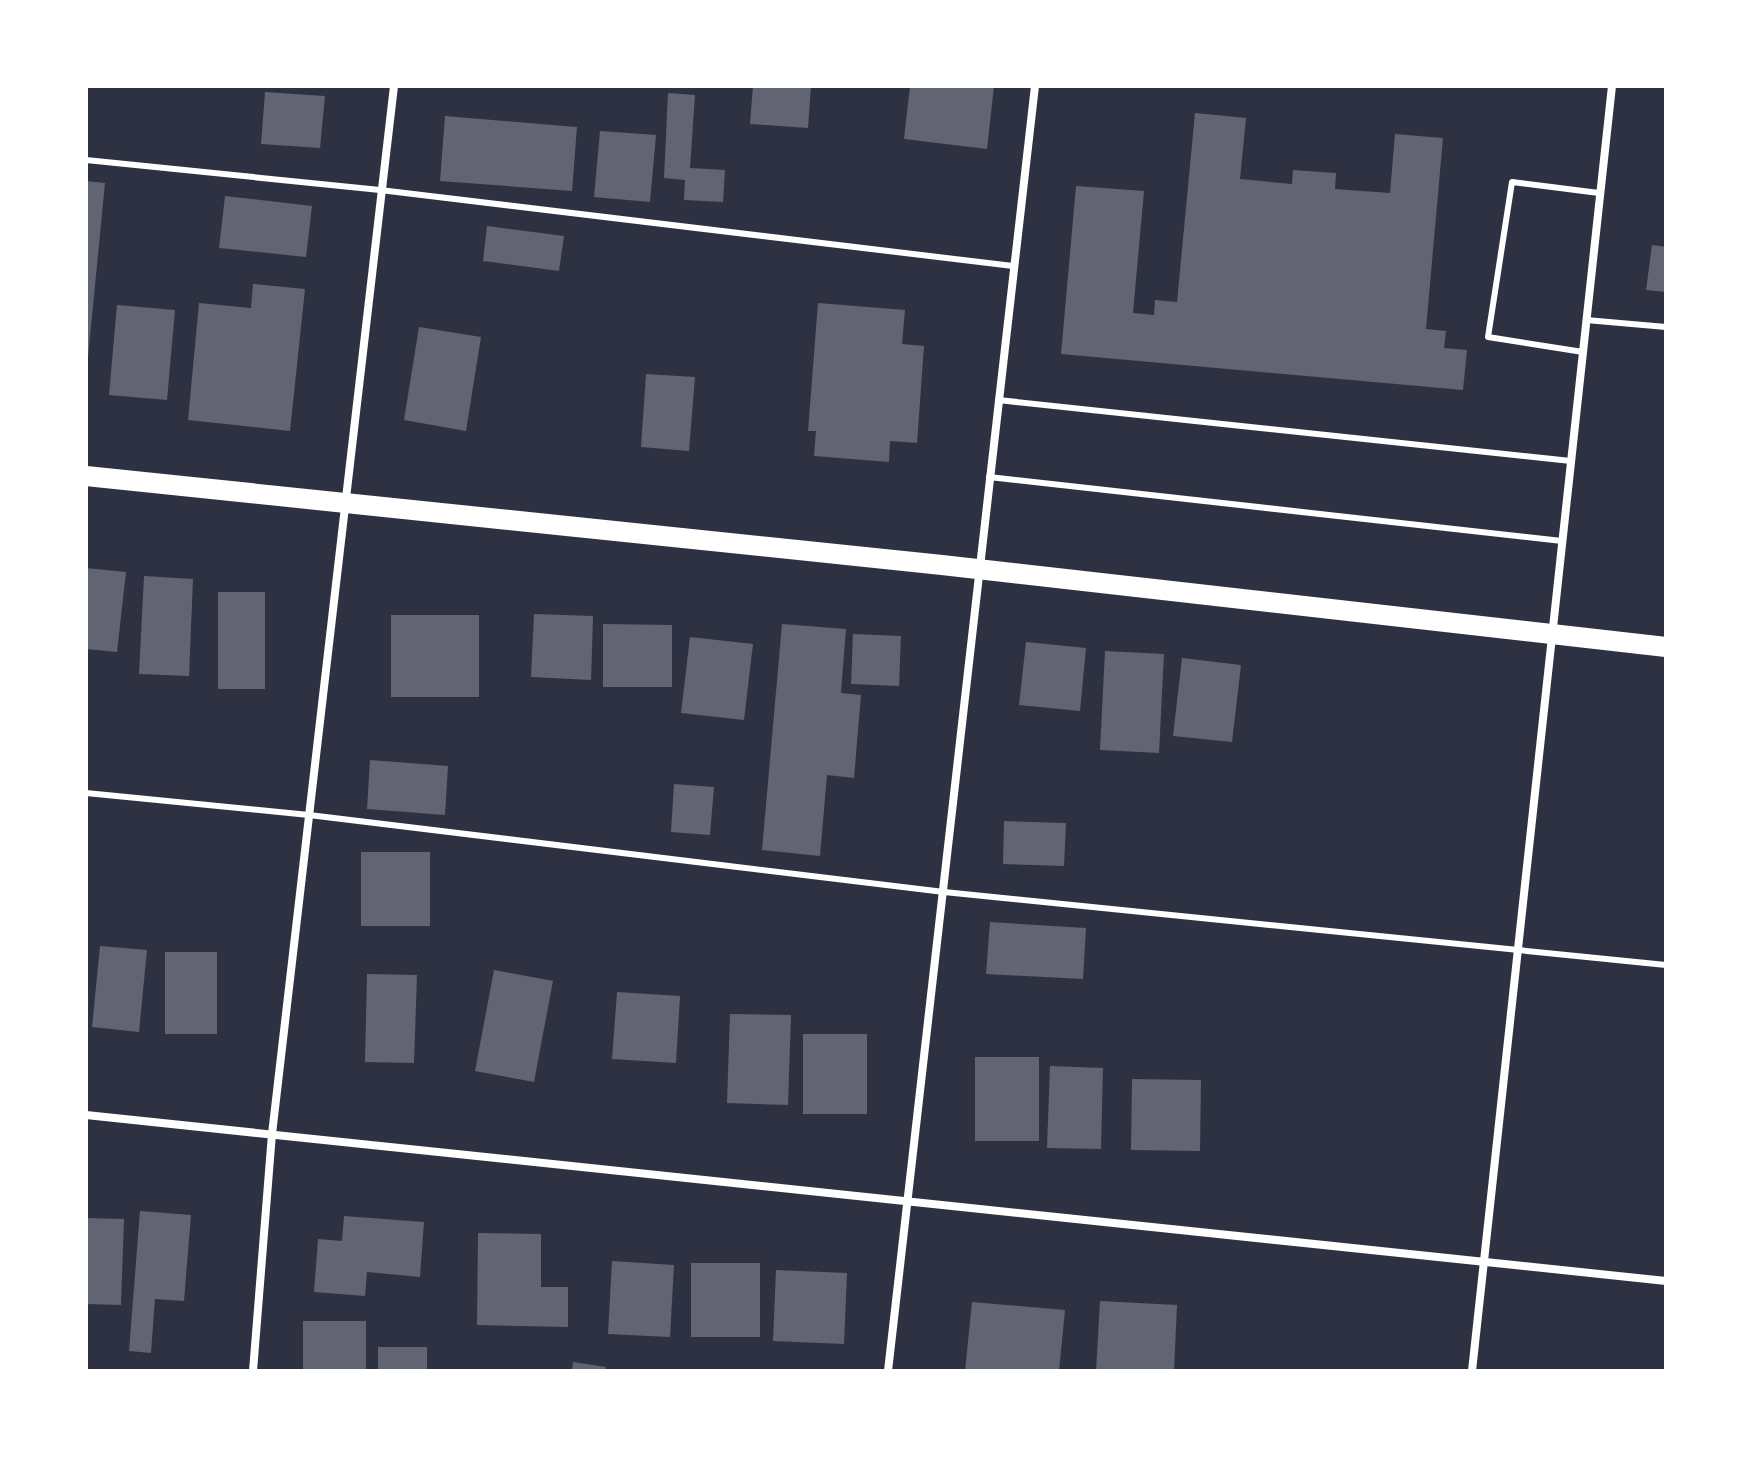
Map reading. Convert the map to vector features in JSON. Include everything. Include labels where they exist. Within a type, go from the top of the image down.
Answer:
[{"type":"main road","points":[[86,476],[978,569],[1666,647]]},
{"type":"street","points":[[253,1371],[272,1134],[394,86]]},
{"type":"street","points":[[888,1371],[1035,86]]},
{"type":"street","points":[[1472,1371],[1612,86]]},
{"type":"street","points":[[86,1115],[1666,1281]]},
{"type":"lane","points":[[86,160],[380,190],[1013,266]]},
{"type":"lane","points":[[1583,352],[1488,337],[1512,182],[1599,193]]},
{"type":"lane","points":[[1586,320],[1666,327]]},
{"type":"lane","points":[[998,400],[1571,461]]},
{"type":"lane","points":[[989,477],[1562,541]]},
{"type":"lane","points":[[86,793],[309,815],[944,892],[1666,965]]},
{"type":"building","points":[[753,86],[811,86],[808,128],[750,124]]},
{"type":"building","points":[[910,86],[994,86],[987,149],[904,139]]},
{"type":"building","points":[[265,92],[325,96],[320,148],[261,144]]},
{"type":"building","points":[[668,93],[695,95],[690,168],[725,170],[723,202],[684,200],[685,180],[664,178]]},
{"type":"building","points":[[1195,113],[1246,118],[1240,179],[1292,184],[1293,170],[1336,173],[1335,189],[1390,193],[1395,134],[1443,138],[1426,329],[1446,331],[1444,348],[1467,350],[1463,390],[1061,354],[1076,186],[1144,191],[1133,313],[1154,315],[1155,300],[1177,302]]},
{"type":"building","points":[[445,116],[577,127],[572,191],[440,181]]},
{"type":"building","points":[[600,131],[656,135],[650,202],[594,197]]},
{"type":"building","points":[[86,181],[105,183],[88,357],[86,357]]},
{"type":"building","points":[[225,196],[312,206],[306,257],[219,248]]},
{"type":"building","points":[[487,226],[564,236],[559,271],[483,261]]},
{"type":"building","points":[[1652,245],[1666,247],[1666,292],[1646,290]]},
{"type":"building","points":[[253,284],[305,289],[290,431],[188,420],[199,303],[251,308]]},
{"type":"building","points":[[818,303],[905,310],[902,344],[924,346],[917,443],[890,441],[889,462],[814,456],[816,431],[808,431]]},
{"type":"building","points":[[117,305],[175,310],[167,400],[109,395]]},
{"type":"building","points":[[419,327],[481,337],[466,431],[404,420]]},
{"type":"building","points":[[646,374],[695,377],[689,451],[641,447]]},
{"type":"building","points":[[86,568],[126,572],[117,652],[86,649]]},
{"type":"building","points":[[144,576],[193,579],[189,676],[139,674]]},
{"type":"building","points":[[218,592],[265,592],[265,689],[218,689]]},
{"type":"building","points":[[534,614],[593,616],[591,680],[531,677]]},
{"type":"building","points":[[391,615],[479,615],[479,697],[391,697]]},
{"type":"building","points":[[603,624],[672,625],[672,687],[603,687]]},
{"type":"building","points":[[782,624],[846,629],[841,693],[861,695],[854,778],[827,775],[820,856],[762,850]]},
{"type":"building","points":[[853,634],[901,636],[899,686],[851,684]]},
{"type":"building","points":[[690,637],[753,644],[744,720],[681,713]]},
{"type":"building","points":[[1026,642],[1086,648],[1080,711],[1019,705]]},
{"type":"building","points":[[1105,651],[1164,654],[1159,753],[1100,750]]},
{"type":"building","points":[[1182,658],[1241,665],[1232,742],[1173,736]]},
{"type":"building","points":[[370,760],[448,766],[445,815],[367,809]]},
{"type":"building","points":[[674,784],[714,787],[710,835],[671,832]]},
{"type":"building","points":[[1004,821],[1066,823],[1064,866],[1003,864]]},
{"type":"building","points":[[361,852],[430,852],[430,926],[361,926]]},
{"type":"building","points":[[990,922],[1086,928],[1083,979],[986,974]]},
{"type":"building","points":[[100,946],[147,950],[139,1032],[92,1027]]},
{"type":"building","points":[[165,952],[217,952],[217,1034],[165,1034]]},
{"type":"building","points":[[494,970],[553,981],[534,1082],[475,1071]]},
{"type":"building","points":[[367,974],[417,975],[414,1063],[365,1062]]},
{"type":"building","points":[[617,992],[680,996],[676,1063],[612,1059]]},
{"type":"building","points":[[730,1014],[791,1015],[788,1105],[727,1103]]},
{"type":"building","points":[[803,1034],[867,1034],[867,1114],[803,1114]]},
{"type":"building","points":[[975,1057],[1039,1057],[1039,1141],[975,1141]]},
{"type":"building","points":[[1050,1066],[1103,1068],[1101,1149],[1047,1148]]},
{"type":"building","points":[[1132,1079],[1201,1080],[1200,1151],[1131,1150]]},
{"type":"building","points":[[140,1211],[191,1215],[184,1301],[155,1299],[151,1353],[129,1351]]},
{"type":"building","points":[[344,1216],[424,1222],[420,1277],[367,1272],[365,1296],[314,1292],[318,1239],[342,1241]]},
{"type":"building","points":[[86,1218],[124,1219],[121,1305],[86,1304]]},
{"type":"building","points":[[478,1233],[541,1234],[541,1287],[568,1287],[568,1327],[477,1325]]},
{"type":"building","points":[[612,1261],[674,1265],[670,1337],[608,1334]]},
{"type":"building","points":[[691,1263],[760,1263],[760,1337],[691,1337]]},
{"type":"building","points":[[776,1270],[847,1273],[844,1344],[773,1341]]},
{"type":"building","points":[[1100,1301],[1177,1305],[1174,1371],[1096,1371]]},
{"type":"building","points":[[972,1302],[1065,1310],[1059,1371],[965,1371]]},
{"type":"building","points":[[303,1321],[366,1321],[366,1370],[303,1370]]},
{"type":"building","points":[[378,1347],[427,1347],[427,1371],[378,1371]]},
{"type":"building","points":[[573,1362],[606,1367],[605,1371],[572,1371]]}]
